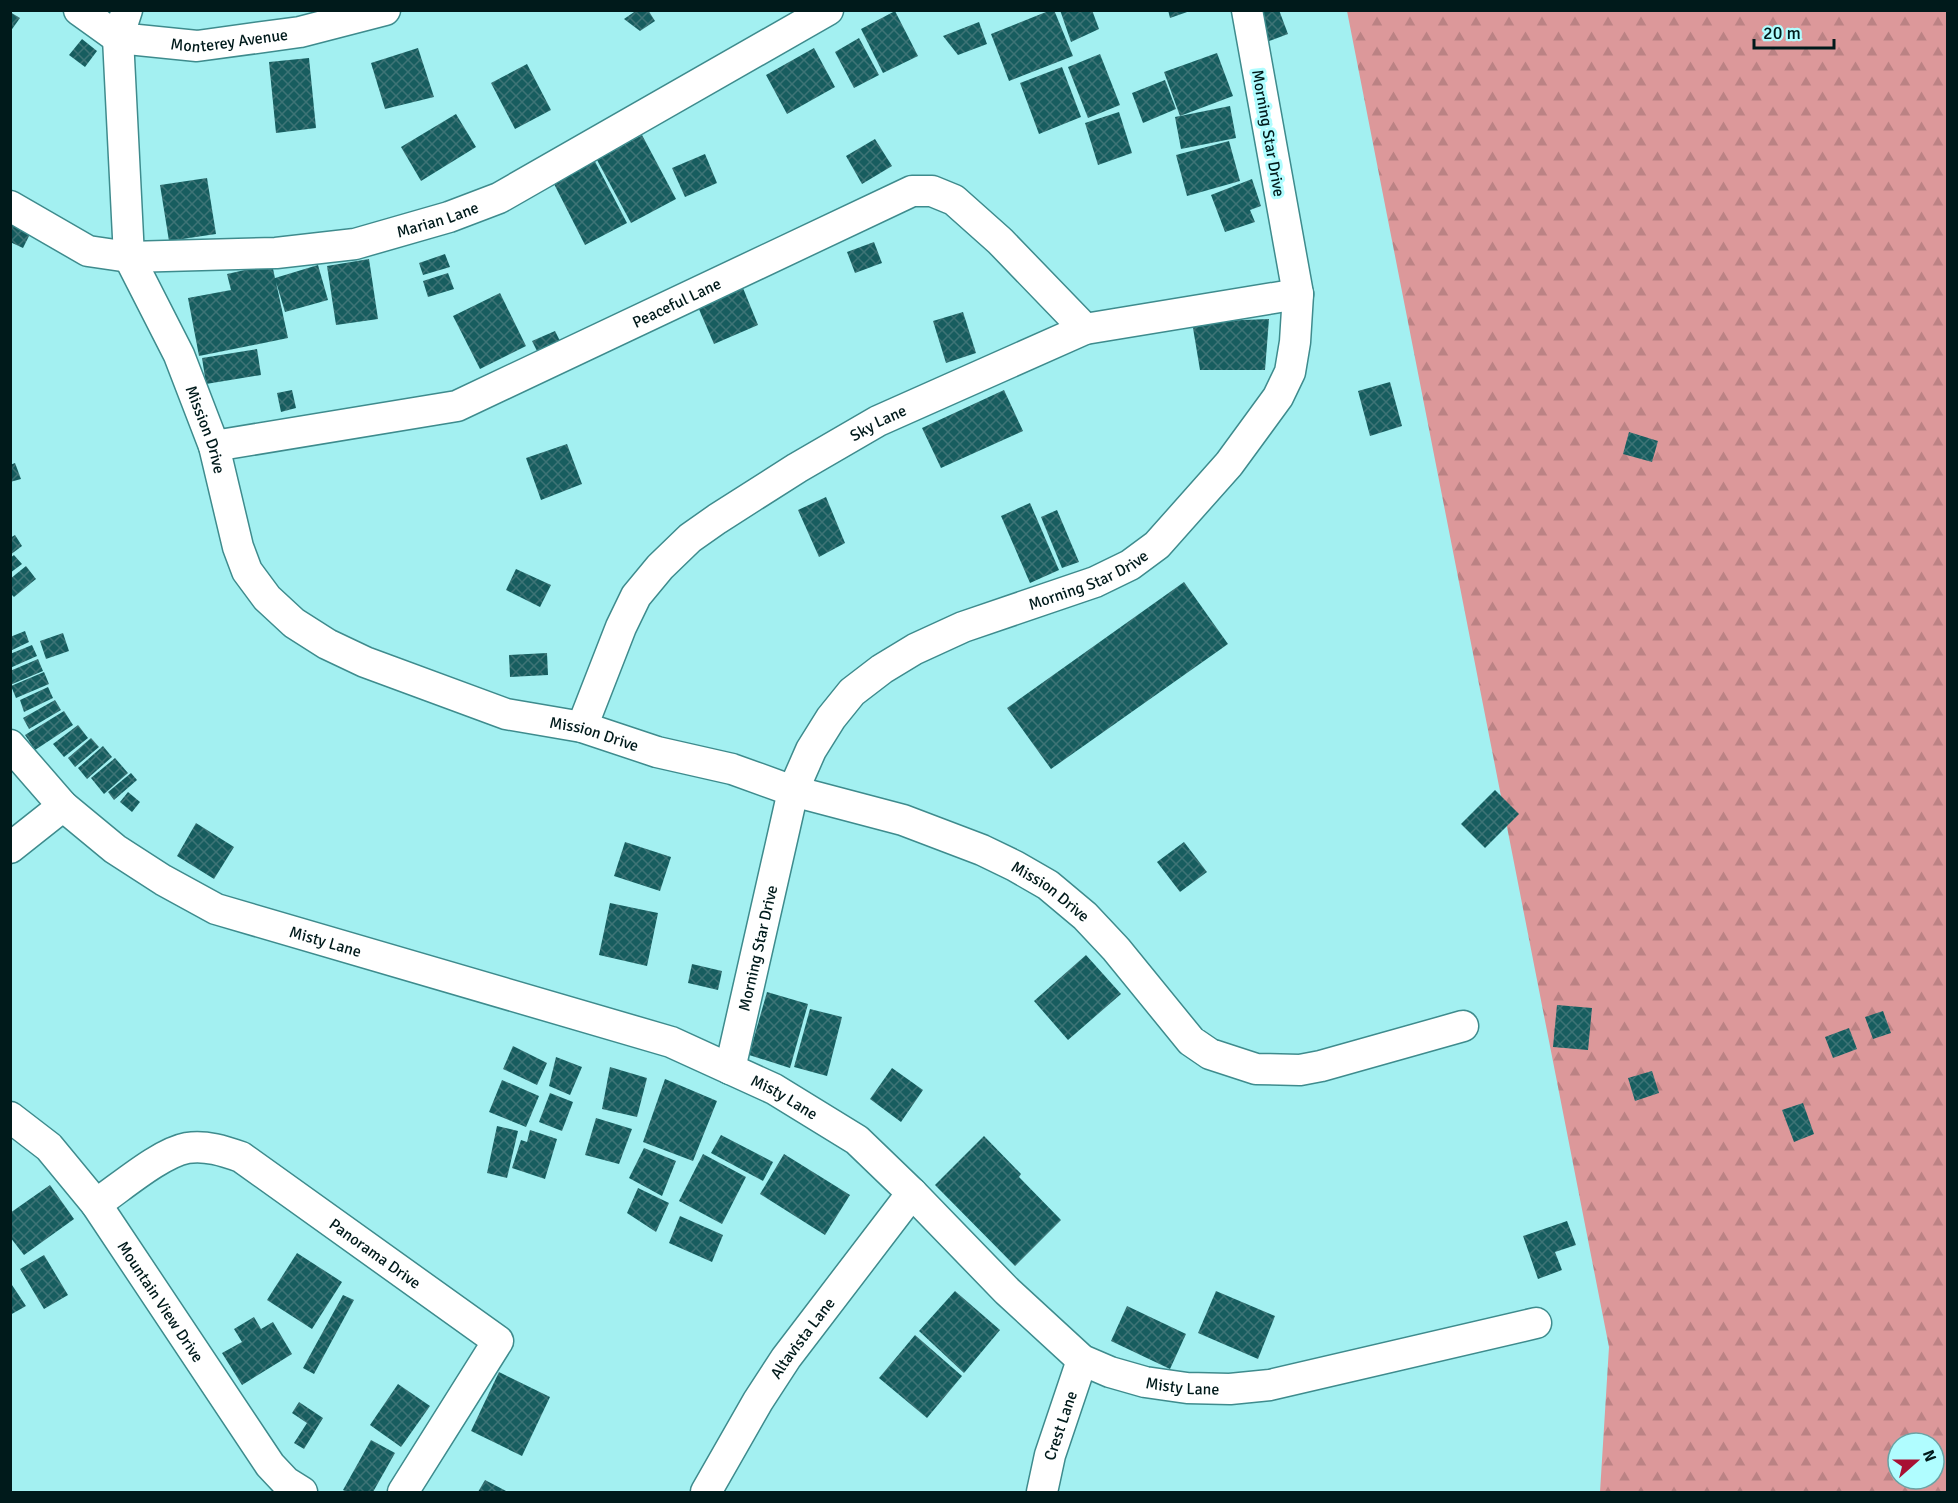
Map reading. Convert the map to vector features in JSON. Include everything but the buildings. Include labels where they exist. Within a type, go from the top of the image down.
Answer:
[{"type":"street","name":"Monterey Avenue","points":[[79,10],[197,46],[300,32],[386,10]]},
{"type":"street","name":"Marian Lane","points":[[10,206],[88,251],[129,257],[276,253],[355,244],[449,218],[499,198],[828,10]]},
{"type":"street","name":"Morning Star Drive","points":[[730,1069],[793,790],[811,750],[831,718],[852,692],[882,669],[915,649],[963,627],[1095,582],[1130,565],[1157,545],[1229,464],[1278,398],[1290,372],[1295,342],[1298,294],[1247,10]]},
{"type":"street","name":"Mission Drive","points":[[122,24],[129,257],[179,355],[214,446],[238,548],[248,571],[267,598],[294,623],[327,644],[365,662],[506,714],[582,727],[657,752],[732,769],[793,790],[903,820],[982,850],[1048,885],[1084,916],[1116,949],[1191,1041],[1210,1054],[1256,1069],[1300,1070],[1463,1026]]},
{"type":"street","name":"Peaceful Lane","points":[[214,446],[458,406],[912,191],[932,191],[954,200],[1000,241],[1085,329]]},
{"type":"street","name":"Sky Lane","points":[[582,727],[621,627],[636,596],[660,567],[690,538],[797,468],[878,421],[1085,329],[1298,294]]},
{"type":"street","name":"Misty Lane","points":[[10,745],[63,806],[115,849],[163,880],[216,909],[671,1042],[774,1089],[857,1140],[1007,1291],[1082,1360],[1110,1372],[1145,1382],[1187,1388],[1230,1389],[1270,1384],[1536,1323]]},
{"type":"street","points":[[10,848],[63,806]]},
{"type":"street","name":"Mountain View Drive","points":[[10,1118],[50,1147],[96,1204],[270,1465],[286,1482],[302,1492]]},
{"type":"street","name":"Panorama Drive","points":[[96,1204],[167,1154],[187,1148],[223,1150],[241,1157],[498,1341],[403,1492]]},
{"type":"street","name":"Altavista Lane","points":[[706,1492],[758,1401],[786,1358],[912,1193]]},
{"type":"street","name":"Crest Lane","points":[[1042,1492],[1050,1455],[1082,1360]]},
{"type":"green space","points":[[1347,11],[1947,11],[1947,1492],[1600,1492],[1609,1347]]}]
